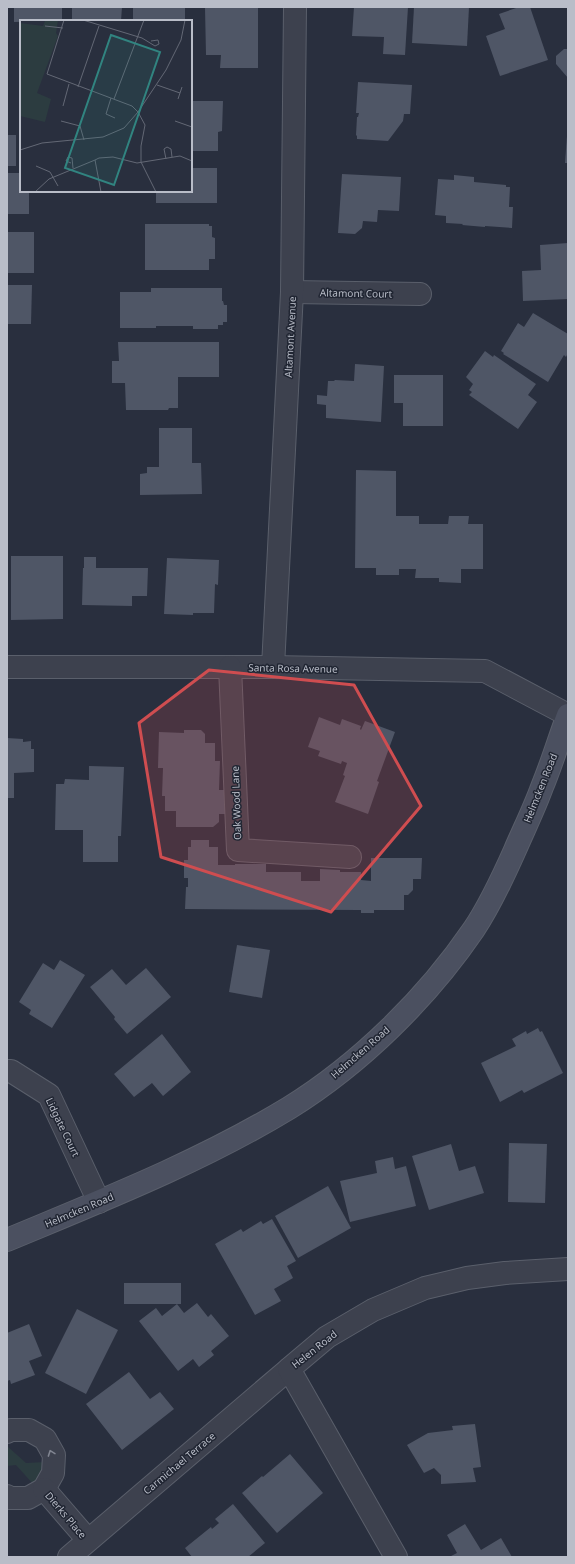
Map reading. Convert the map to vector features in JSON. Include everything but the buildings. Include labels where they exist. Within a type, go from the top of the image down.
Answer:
[{"type":"main road","name":"Helmcken Road","points":[[7,1240],[156,1177],[220,1146],[289,1107],[344,1069],[401,1016],[437,978],[475,928],[502,880],[542,789],[568,715]]},
{"type":"street","name":"Altamont Avenue","points":[[273,667],[292,292],[295,7]]},
{"type":"street","name":"Altamont Court","points":[[292,292],[420,294]]},
{"type":"street","name":"Santa Rosa Avenue","points":[[7,667],[273,667],[485,671],[568,715]]},
{"type":"street","name":"Oak Wood Lane","points":[[230,667],[238,850],[350,857]]},
{"type":"street","name":"Lidgate Court","points":[[7,1070],[49,1095],[99,1202]]},
{"type":"street","name":"Helen Road","points":[[396,1557],[289,1369],[327,1337],[373,1310],[425,1288],[467,1278],[505,1273],[568,1269]]},
{"type":"street","name":"Carmichael Terrace","points":[[69,1557],[289,1369]]},
{"type":"street","name":"Dierks Place","points":[[7,1432],[11,1430],[29,1430],[45,1439],[54,1455],[53,1473],[44,1489],[28,1498],[9,1498],[7,1496]]},
{"type":"street","name":"Dierks Place","points":[[44,1489],[88,1540]]},
{"type":"highlighted area","points":[[209,670],[354,685],[421,806],[331,912],[161,857],[139,723]]},
{"type":"shaded area","points":[[7,1446],[26,1463],[45,1462],[43,1475],[34,1485],[16,1465],[7,1466]]}]
